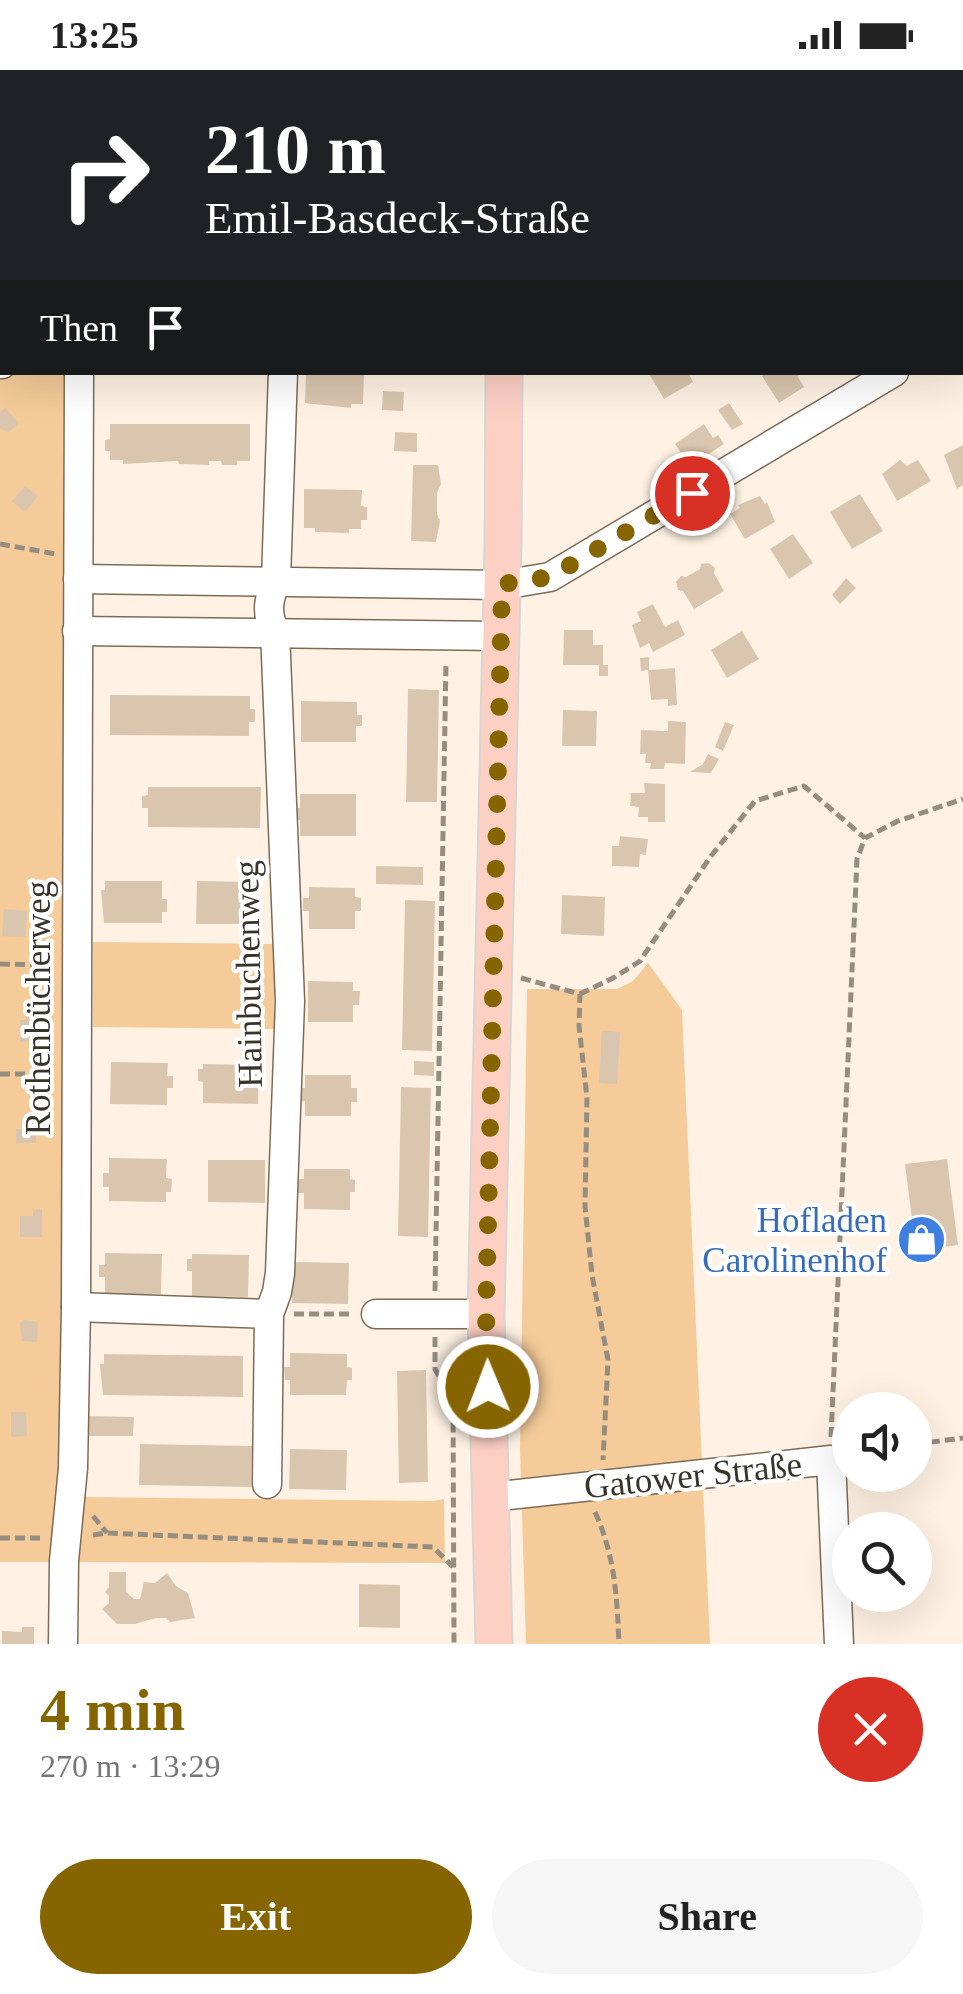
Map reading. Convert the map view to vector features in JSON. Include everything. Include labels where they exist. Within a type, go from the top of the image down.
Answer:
[{"type":"main road","points":[[494,1644],[486,1314],[504,375]]},
{"type":"street","name":"Rothenbücherweg","points":[[63,1644],[73,1468],[76,1307],[79,375]]},
{"type":"street","points":[[276,631],[269,620],[268,602],[276,580],[283,375]]},
{"type":"street","points":[[78,568],[276,580],[502,584],[550,577],[889,375]]},
{"type":"street","points":[[76,630],[500,636]]},
{"type":"street","name":"Hainbuchenweg","points":[[267,1484],[269,1314],[280,1273],[290,1001],[276,631]]},
{"type":"street","points":[[76,1307],[269,1314]]},
{"type":"street","points":[[376,1314],[486,1314]]},
{"type":"street","name":"Gatower Straße","points":[[490,1496],[831,1460],[839,1644]]},
{"type":"path","points":[[0,544],[78,568]]},
{"type":"path","points":[[454,1644],[454,1402],[436,1369],[435,1313],[446,658],[463,635]]},
{"type":"path","points":[[494,977],[529,978],[580,994],[616,977],[640,960],[710,856],[755,801],[804,786],[866,838]]},
{"type":"path","points":[[831,1460],[857,859],[866,838],[898,821],[963,799]]},
{"type":"path","points":[[0,964],[75,965]]},
{"type":"path","points":[[580,994],[579,1026],[587,1098],[585,1206],[592,1274],[608,1360],[603,1484],[592,1504],[610,1544],[618,1644]]},
{"type":"path","points":[[0,1074],[75,1074]]},
{"type":"path","points":[[269,1314],[376,1314]]},
{"type":"path","points":[[932,1442],[963,1438]]},
{"type":"path","points":[[0,1538],[66,1539],[107,1533],[433,1547],[454,1567]]},
{"type":"shaded area","points":[[0,375],[79,375],[73,1468],[87,1497],[444,1499],[445,1563],[0,1562]]},
{"type":"shaded area","points":[[93,942],[275,944],[274,1029],[93,1027]]},
{"type":"shaded area","points":[[648,963],[682,1010],[710,1644],[526,1644],[520,1450],[527,989],[617,989],[633,981]]},
{"type":"building","points":[[306,375],[364,375],[363,404],[351,404],[351,408],[305,403]]},
{"type":"building","points":[[650,375],[690,375],[693,382],[664,399]]},
{"type":"building","points":[[798,375],[804,387],[779,403],[762,376]]},
{"type":"building","points":[[383,391],[404,392],[403,411],[382,410]]},
{"type":"building","points":[[729,403],[743,424],[732,430],[718,410]]},
{"type":"building","points":[[5,408],[19,423],[9,432],[0,429],[0,412]]},
{"type":"building","points":[[110,424],[250,424],[250,461],[237,461],[237,465],[222,465],[221,461],[209,461],[209,465],[178,461],[123,464],[123,460],[110,460],[110,451],[105,451]]},
{"type":"building","points":[[704,424],[713,438],[718,435],[724,444],[690,466],[675,444]]},
{"type":"building","points":[[395,432],[417,433],[417,452],[394,451]]},
{"type":"building","points":[[963,445],[963,485],[957,489],[944,455]]},
{"type":"building","points":[[900,460],[907,466],[918,460],[931,481],[897,501],[882,474]]},
{"type":"building","points":[[413,465],[438,465],[441,484],[437,493],[440,521],[436,542],[411,541]]},
{"type":"building","points":[[25,486],[38,496],[25,512],[12,501]]},
{"type":"building","points":[[304,489],[362,490],[361,506],[367,507],[367,520],[361,520],[361,529],[349,529],[349,533],[304,528]]},
{"type":"building","points":[[860,494],[883,531],[852,549],[830,512]]},
{"type":"building","points":[[760,496],[767,502],[775,522],[745,539],[730,514],[740,508],[738,505]]},
{"type":"building","points":[[793,534],[813,563],[789,579],[770,549]]},
{"type":"building","points":[[709,563],[724,591],[694,609],[676,582],[700,569],[701,564]]},
{"type":"building","points":[[846,578],[856,588],[840,604],[832,595]]},
{"type":"building","points":[[653,604],[665,627],[678,620],[685,635],[653,652],[649,643],[640,648],[632,625],[641,621],[637,612]]},
{"type":"building","points":[[564,630],[593,630],[593,645],[603,645],[603,665],[608,665],[608,676],[599,676],[599,665],[563,665]]},
{"type":"building","points":[[742,631],[759,659],[727,678],[711,650]]},
{"type":"building","points":[[649,657],[649,670],[675,668],[677,705],[668,706],[668,699],[651,700],[648,670],[641,671],[640,658]]},
{"type":"building","points":[[408,689],[439,690],[437,802],[406,802]]},
{"type":"building","points":[[110,695],[250,696],[255,722],[249,722],[249,736],[110,735]]},
{"type":"building","points":[[301,701],[357,702],[362,726],[356,726],[356,742],[301,742]]},
{"type":"building","points":[[563,710],[597,711],[596,746],[562,746]]},
{"type":"building","points":[[668,721],[686,722],[685,764],[665,763],[664,769],[650,769],[651,763],[645,763],[646,754],[640,754],[641,730],[668,731]]},
{"type":"building","points":[[725,722],[734,725],[723,751],[715,747]]},
{"type":"building","points":[[708,754],[719,759],[711,773],[690,772],[703,764]]},
{"type":"building","points":[[644,783],[665,784],[665,822],[648,822],[648,817],[638,817],[639,807],[630,806],[631,793],[645,793]]},
{"type":"building","points":[[148,787],[261,787],[260,828],[148,827],[148,808],[142,808],[142,796],[148,795]]},
{"type":"building","points":[[300,794],[356,794],[356,836],[300,836],[300,820],[294,821],[294,808],[300,808]]},
{"type":"building","points":[[620,836],[648,839],[646,855],[640,854],[639,867],[612,866],[612,846],[619,846]]},
{"type":"building","points":[[376,866],[423,867],[423,885],[376,884]]},
{"type":"building","points":[[105,881],[162,881],[167,912],[162,912],[162,923],[104,923],[101,890],[105,890]]},
{"type":"building","points":[[197,881],[254,882],[253,924],[196,924]]},
{"type":"building","points":[[309,887],[355,888],[355,897],[361,898],[361,911],[355,911],[355,929],[309,929],[309,911],[303,911],[303,898],[309,898]]},
{"type":"building","points":[[562,895],[605,897],[604,936],[561,934]]},
{"type":"building","points":[[405,900],[435,901],[432,1051],[402,1050]]},
{"type":"building","points":[[4,909],[27,911],[25,937],[2,936]]},
{"type":"building","points":[[308,981],[353,982],[353,991],[360,991],[359,1005],[353,1005],[353,1022],[308,1022]]},
{"type":"building","points":[[26,1012],[37,1012],[38,1041],[20,1042],[20,1020],[26,1020]]},
{"type":"building","points":[[602,1031],[620,1032],[617,1084],[599,1083]]},
{"type":"building","points":[[414,1061],[434,1062],[434,1076],[414,1075]]},
{"type":"building","points":[[111,1062],[168,1063],[167,1076],[173,1076],[173,1088],[167,1088],[167,1105],[110,1104]]},
{"type":"building","points":[[203,1064],[259,1065],[258,1104],[203,1103],[203,1082],[198,1081],[198,1069],[203,1069]]},
{"type":"building","points":[[305,1075],[351,1075],[351,1088],[357,1088],[357,1102],[351,1102],[351,1116],[305,1116],[300,1088],[305,1088]]},
{"type":"building","points":[[401,1087],[431,1088],[428,1237],[398,1236]]},
{"type":"building","points":[[16,1129],[36,1129],[36,1143],[16,1143]]},
{"type":"building","points":[[109,1158],[167,1159],[166,1178],[172,1179],[166,1202],[109,1201],[103,1173],[109,1173]]},
{"type":"building","points":[[947,1159],[958,1245],[916,1251],[905,1164]]},
{"type":"building","points":[[208,1160],[265,1160],[265,1203],[208,1202]]},
{"type":"building","points":[[304,1169],[350,1169],[355,1192],[350,1192],[350,1210],[304,1209],[304,1193],[298,1193],[298,1179],[304,1179]]},
{"type":"building","points":[[42,1209],[42,1237],[20,1237],[20,1216],[33,1216],[33,1210]]},
{"type":"building","points":[[105,1253],[162,1254],[161,1294],[105,1294],[105,1277],[99,1277],[99,1265],[105,1265]]},
{"type":"building","points":[[192,1254],[249,1255],[248,1297],[192,1296],[192,1271],[187,1271],[187,1259],[192,1259]]},
{"type":"building","points":[[293,1262],[349,1263],[348,1304],[292,1303]]},
{"type":"building","points":[[38,1322],[37,1342],[22,1341],[20,1323]]},
{"type":"building","points":[[290,1353],[347,1354],[352,1380],[347,1380],[346,1395],[290,1395],[290,1380],[285,1380],[284,1367],[290,1367]]},
{"type":"building","points":[[104,1354],[243,1356],[243,1397],[103,1395],[100,1364],[104,1364]]},
{"type":"building","points":[[426,1370],[428,1482],[399,1483],[397,1371]]},
{"type":"building","points":[[11,1412],[26,1412],[27,1436],[11,1437]]},
{"type":"building","points":[[88,1416],[134,1417],[133,1436],[87,1436]]},
{"type":"building","points":[[140,1444],[252,1446],[251,1487],[139,1485]]},
{"type":"building","points":[[290,1449],[347,1450],[346,1490],[289,1489]]},
{"type":"building","points":[[109,1572],[126,1572],[126,1592],[134,1599],[140,1599],[144,1582],[155,1583],[167,1573],[176,1586],[188,1593],[195,1618],[117,1624],[102,1609],[109,1603],[105,1592]]},
{"type":"building","points":[[359,1584],[400,1585],[400,1628],[359,1627]]},
{"type":"building","points":[[22,1627],[34,1627],[34,1644],[2,1644],[2,1631],[22,1632]]},
{"type":"place","name":"Hofladen Carolinenhof","points":[[922,1240]]},
{"type":"route","points":[[488,1387],[486,1314],[502,584],[550,577],[692,493]]}]
